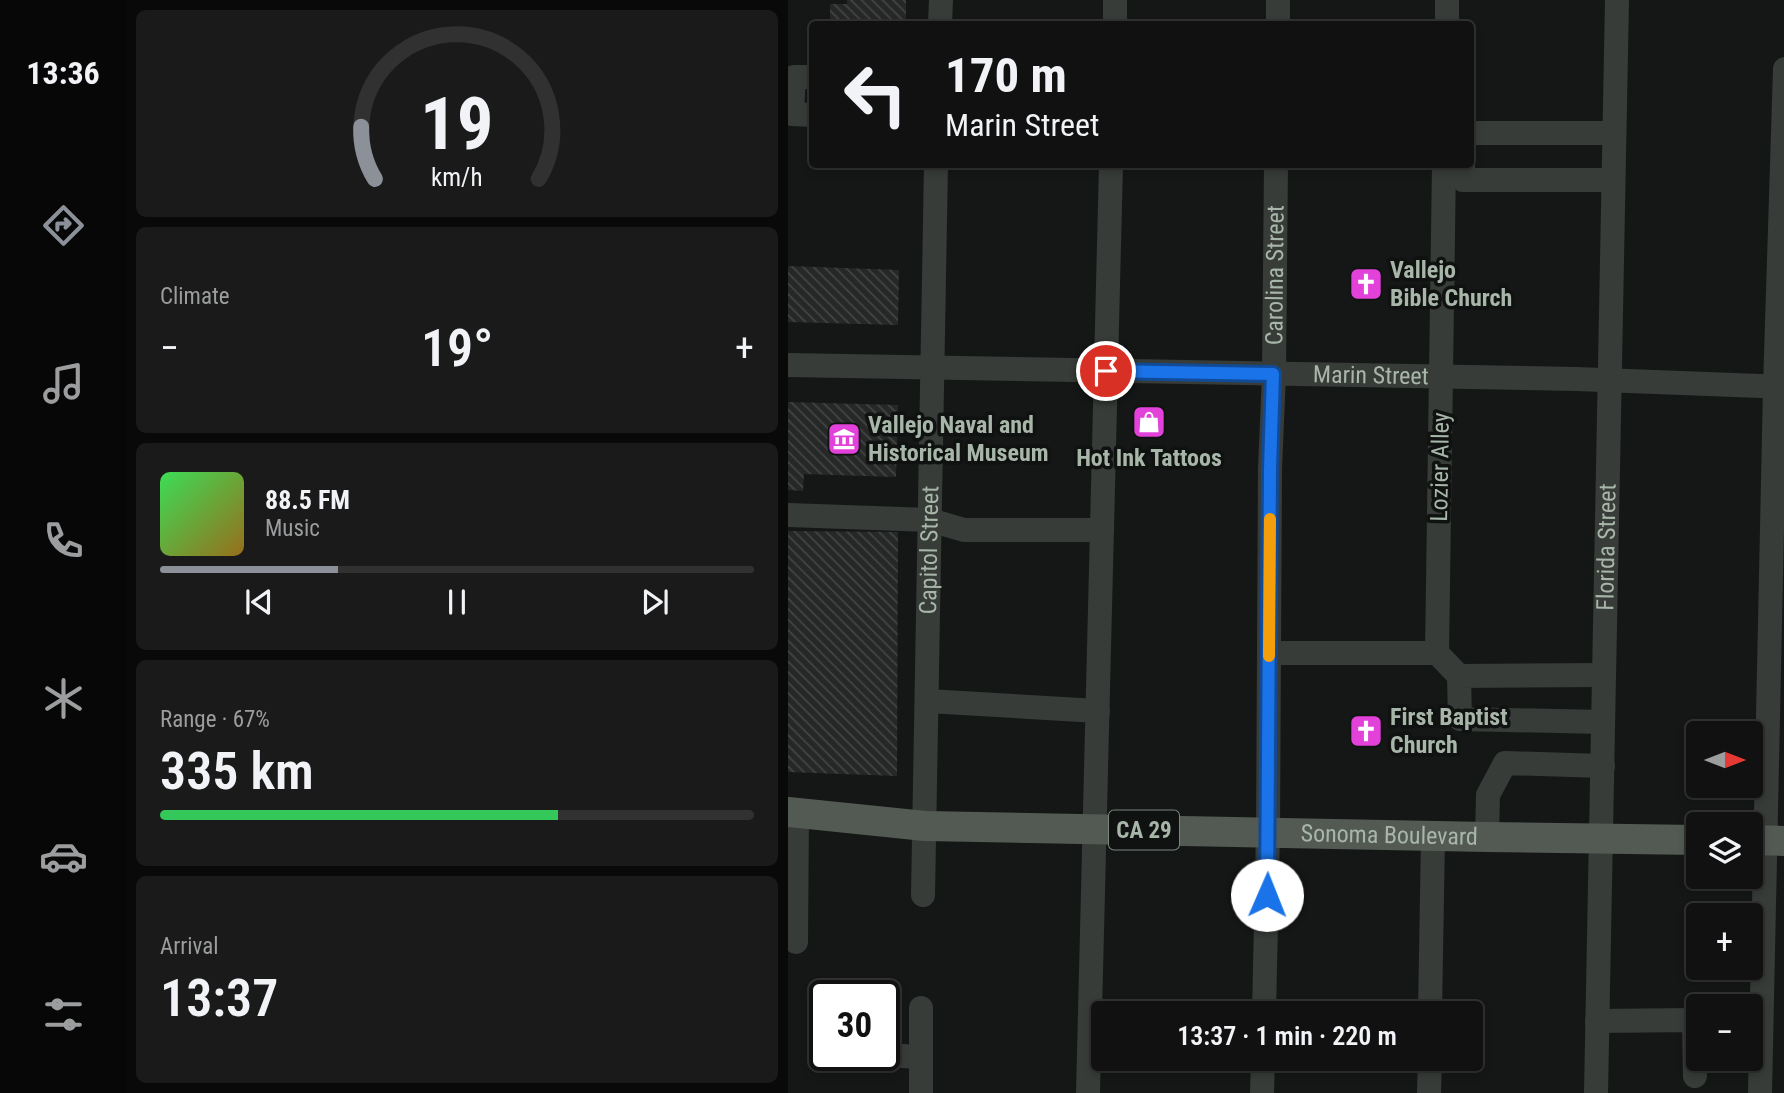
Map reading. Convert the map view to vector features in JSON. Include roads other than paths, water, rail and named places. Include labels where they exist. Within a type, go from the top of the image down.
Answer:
[{"type":"main road","name":"Sonoma Boulevard","points":[[793,812],[925,826],[1686,839]]},
{"type":"street","points":[[940,21],[941,0]]},
{"type":"street","points":[[1115,0],[1115,21]]},
{"type":"street","points":[[1278,0],[1278,21]]},
{"type":"street","points":[[1447,0],[1447,21]]},
{"type":"street","name":"Florida Street","points":[[1596,1093],[1617,0]]},
{"type":"street","points":[[1760,1093],[1780,387],[1784,69]]},
{"type":"street","points":[[809,78],[794,77],[792,114],[809,115]]},
{"type":"street","points":[[1474,133],[1614,133]]},
{"type":"street","name":"Capitol Street","points":[[923,895],[936,168]]},
{"type":"street","points":[[1088,1093],[1111,168]]},
{"type":"street","name":"Carolina Street","points":[[1264,1001],[1276,168]]},
{"type":"street","name":"Lozier Alley","points":[[1437,653],[1444,168]]},
{"type":"street","points":[[1463,168],[1463,180],[1613,180]]},
{"type":"street","name":"Marin Street","points":[[788,365],[1441,376],[1780,387]]},
{"type":"street","points":[[788,514],[930,520],[964,530],[1102,530]]},
{"type":"street","points":[[1269,653],[1437,653],[1459,676],[1460,719],[1603,722]]},
{"type":"street","points":[[1459,676],[1604,675]]},
{"type":"street","points":[[927,701],[1098,710]]},
{"type":"street","points":[[1487,837],[1488,794],[1505,763],[1603,766]]},
{"type":"street","points":[[793,812],[796,942]]},
{"type":"street","points":[[1430,1001],[1433,836]]},
{"type":"street","points":[[921,1008],[922,1093]]},
{"type":"street","points":[[1597,1021],[1694,1020],[1695,1076]]},
{"type":"street","points":[[900,1056],[921,1057]]},
{"type":"street","points":[[1262,1093],[1263,1071]]},
{"type":"street","points":[[1429,1093],[1430,1071]]},
{"type":"place","name":"Vallejo Bible Church","points":[[1366,284]]},
{"type":"place","name":"Hot Ink Tattoos","points":[[1149,422]]},
{"type":"place","name":"Vallejo Naval and Historical Museum","points":[[844,439]]},
{"type":"place","name":"First Baptist Church","points":[[1366,731]]}]
